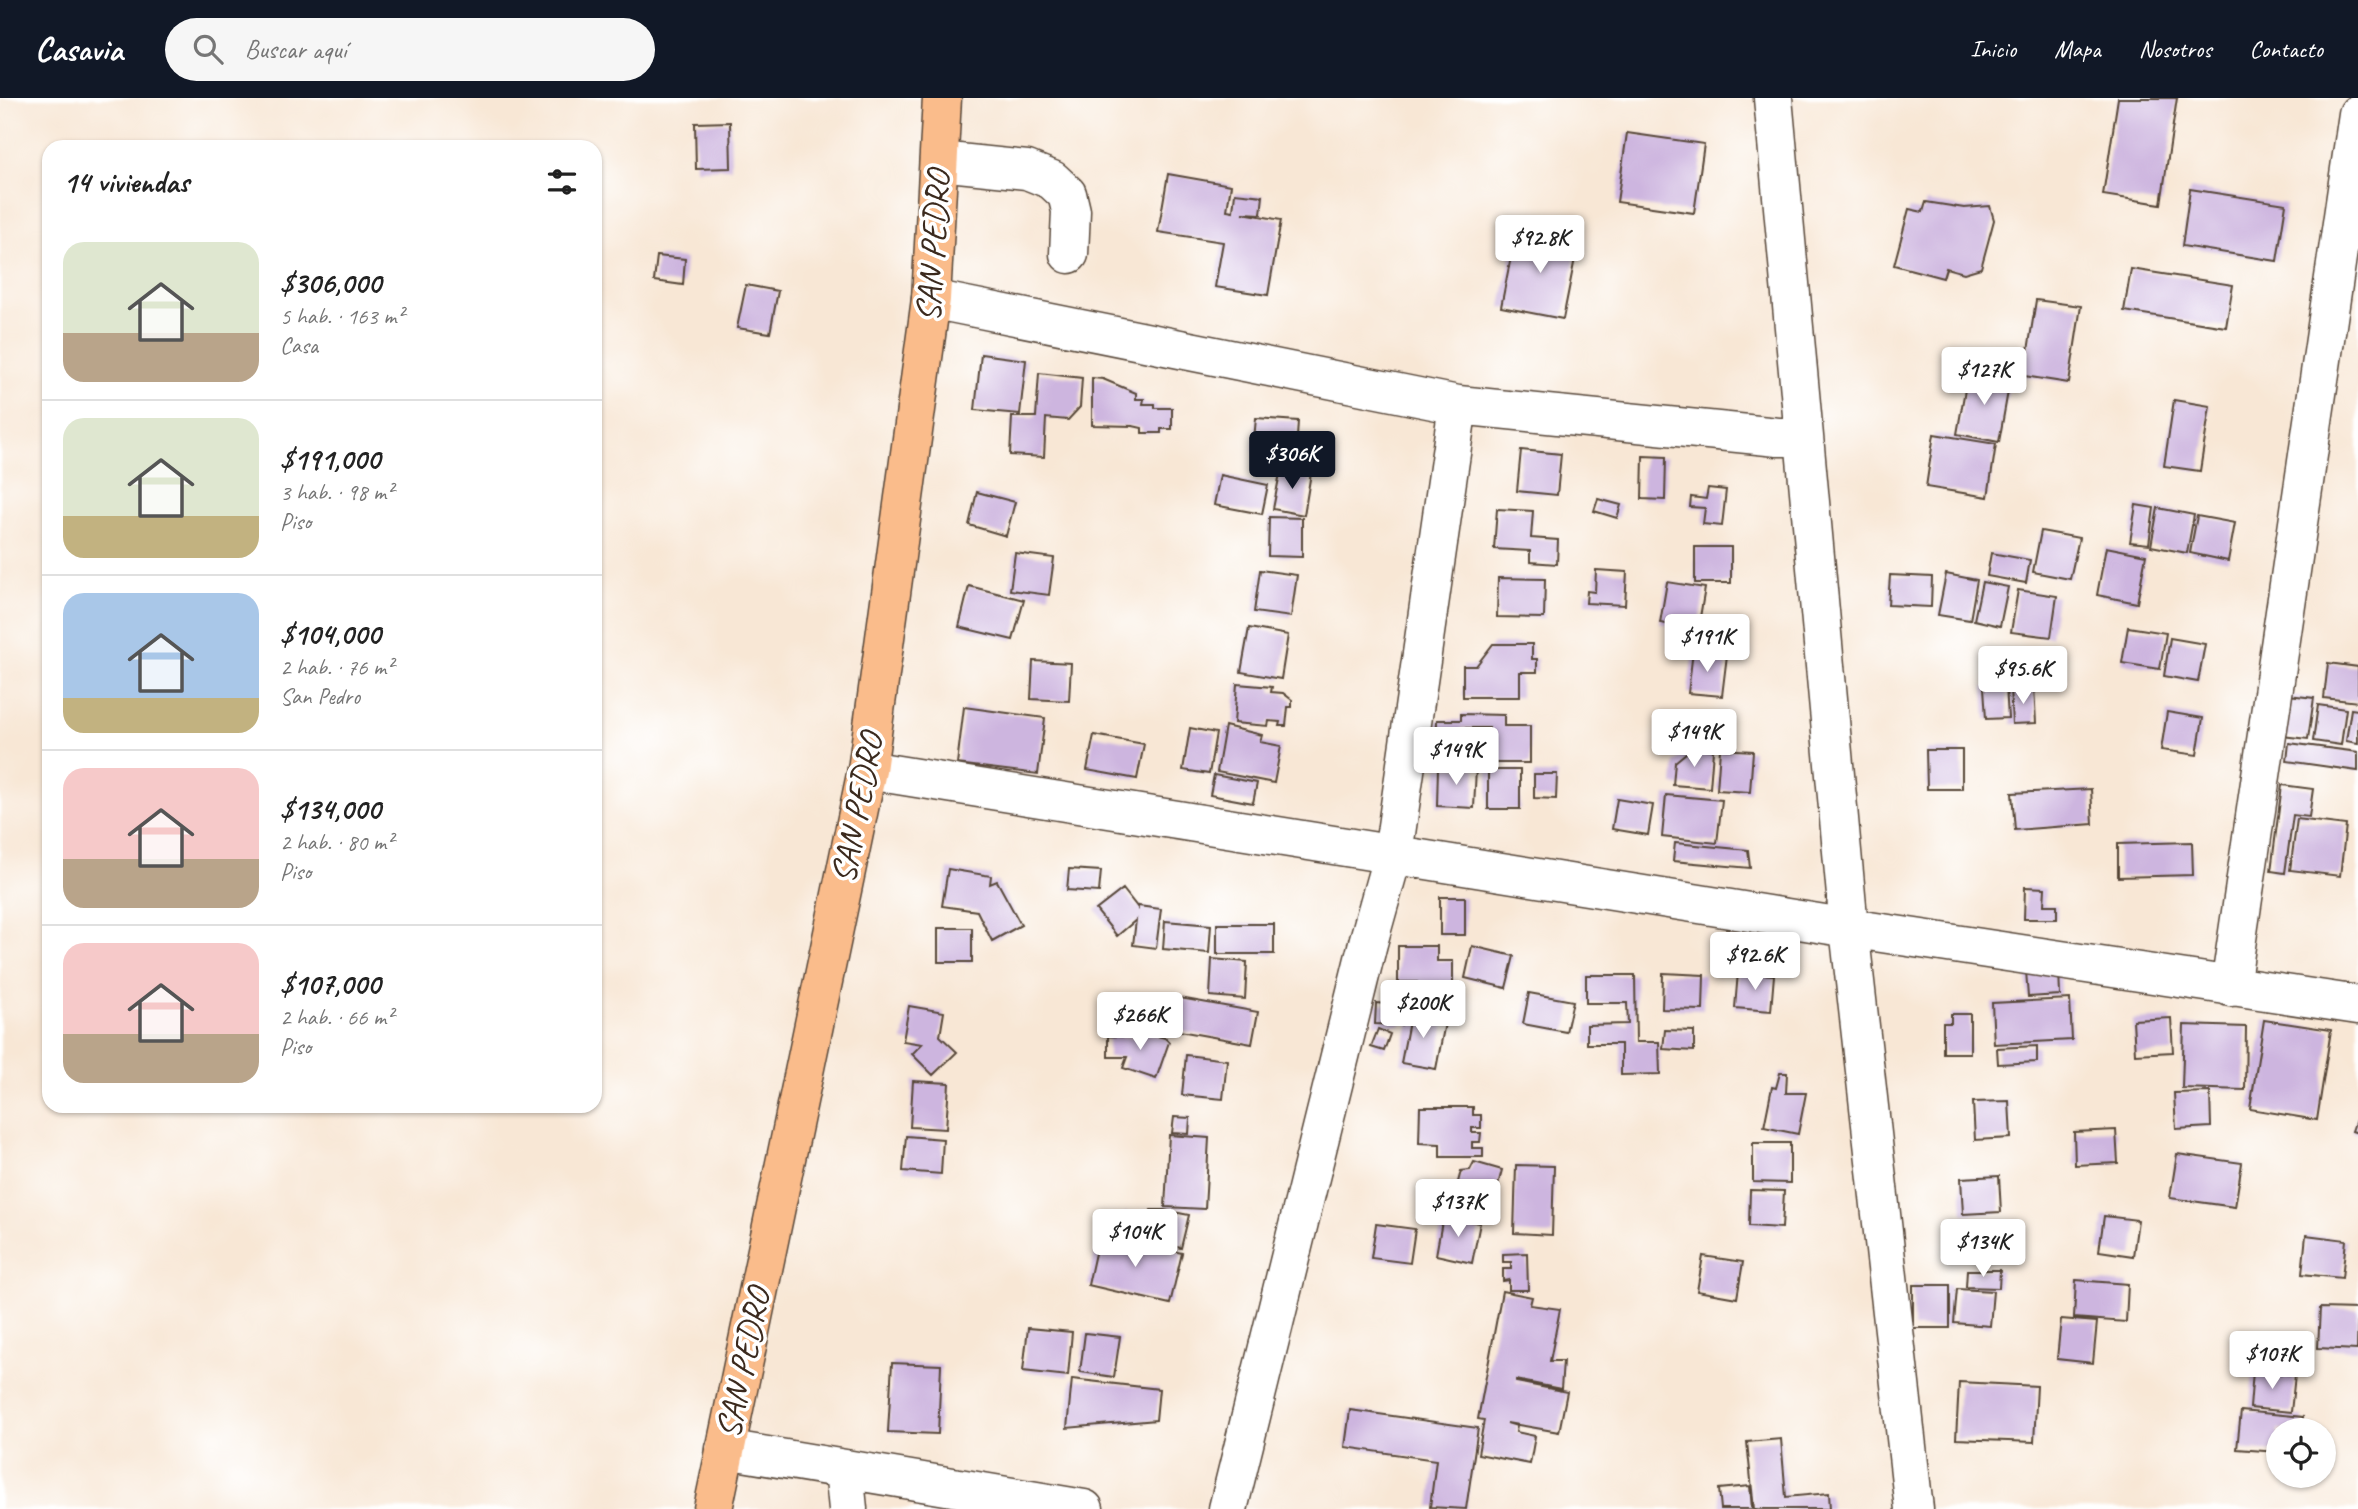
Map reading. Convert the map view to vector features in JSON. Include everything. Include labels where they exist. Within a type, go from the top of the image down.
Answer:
[{"type":"main road","name":"SAN PEDRO","points":[[713,1509],[867,770],[931,299],[942,98]]},
{"type":"street","points":[[1773,98],[1849,928],[1914,1509]]},
{"type":"street","points":[[2230,987],[2358,114]]},
{"type":"street","points":[[939,161],[1027,170],[1052,180],[1067,194],[1071,211],[1069,254]]},
{"type":"street","points":[[931,299],[1458,405],[1633,424],[1803,437]]},
{"type":"street","points":[[1228,1509],[1368,943],[1393,854],[1458,405]]},
{"type":"street","points":[[867,770],[1849,928],[2358,1005]]},
{"type":"street","points":[[725,1449],[1084,1509]]},
{"type":"street","points":[[844,1469],[848,1509]]},
{"type":"building","points":[[2118,98],[2177,98],[2161,204],[2103,195]]},
{"type":"building","points":[[730,122],[731,168],[696,169],[695,123]]},
{"type":"building","points":[[1627,133],[1704,144],[1694,213],[1617,202]]},
{"type":"building","points":[[1168,174],[1231,185],[1227,210],[1233,211],[1235,193],[1263,196],[1261,214],[1243,213],[1281,220],[1268,295],[1215,287],[1223,242],[1158,232]]},
{"type":"building","points":[[2190,189],[2286,204],[2277,261],[2182,246]]},
{"type":"building","points":[[1926,202],[1964,208],[1990,206],[1994,220],[1981,268],[1964,273],[1946,268],[1943,278],[1894,265],[1909,209],[1923,212]]},
{"type":"building","points":[[1516,231],[1578,243],[1563,319],[1501,307]]},
{"type":"building","points":[[657,256],[685,259],[683,285],[654,281]]},
{"type":"building","points":[[2131,269],[2233,285],[2226,327],[2124,311]]},
{"type":"building","points":[[746,285],[778,291],[770,333],[737,328]]},
{"type":"building","points":[[2036,300],[2081,306],[2069,383],[2024,376]]},
{"type":"building","points":[[981,354],[1026,360],[1020,414],[975,410]]},
{"type":"building","points":[[1039,373],[1082,378],[1080,407],[1068,420],[1046,418],[1044,457],[1010,455],[1012,417],[1036,417]]},
{"type":"building","points":[[1968,373],[2010,380],[1999,442],[1957,434]]},
{"type":"building","points":[[1092,378],[1103,379],[1136,393],[1136,399],[1144,399],[1143,404],[1155,404],[1155,408],[1172,408],[1172,429],[1161,429],[1161,433],[1142,433],[1142,428],[1133,426],[1092,425]]},
{"type":"building","points":[[2174,400],[2210,406],[2200,471],[2164,466]]},
{"type":"building","points":[[1256,418],[1298,421],[1296,454],[1253,451]]},
{"type":"building","points":[[1934,434],[1996,444],[1988,497],[1926,487]]},
{"type":"building","points":[[1521,450],[1561,454],[1557,495],[1517,491]]},
{"type":"building","points":[[1643,456],[1666,457],[1665,500],[1642,499]]},
{"type":"building","points":[[1281,468],[1311,473],[1304,515],[1273,509]]},
{"type":"building","points":[[1220,475],[1268,485],[1262,514],[1214,505]]},
{"type":"building","points":[[1708,488],[1726,490],[1722,526],[1703,524],[1705,508],[1690,507],[1691,497],[1706,499]]},
{"type":"building","points":[[977,492],[1015,502],[1006,536],[969,525]]},
{"type":"building","points":[[1598,499],[1621,505],[1617,518],[1594,511]]},
{"type":"building","points":[[2136,505],[2154,508],[2149,544],[2130,542]]},
{"type":"building","points":[[2158,508],[2194,515],[2187,553],[2151,546]]},
{"type":"building","points":[[1497,509],[1533,511],[1531,538],[1558,540],[1557,564],[1530,562],[1530,551],[1494,549]]},
{"type":"building","points":[[2197,516],[2235,523],[2228,561],[2190,553]]},
{"type":"building","points":[[1269,517],[1302,518],[1302,557],[1268,556]]},
{"type":"building","points":[[2041,531],[2079,538],[2070,579],[2033,572]]},
{"type":"building","points":[[1695,547],[1731,547],[1731,583],[1695,583]]},
{"type":"building","points":[[2106,547],[2146,555],[2137,603],[2097,595]]},
{"type":"building","points":[[1015,553],[1054,558],[1049,595],[1010,590]]},
{"type":"building","points":[[1991,553],[2030,560],[2026,583],[1987,576]]},
{"type":"building","points":[[1260,570],[1297,575],[1291,617],[1254,612]]},
{"type":"building","points":[[1596,570],[1627,572],[1625,605],[1586,603],[1587,591],[1595,592]]},
{"type":"building","points":[[1946,574],[1977,580],[1970,620],[1938,615]]},
{"type":"building","points":[[1890,575],[1932,577],[1931,607],[1888,605]]},
{"type":"building","points":[[1498,578],[1545,579],[1544,618],[1497,617]]},
{"type":"building","points":[[1667,582],[1705,588],[1698,629],[1660,623]]},
{"type":"building","points":[[1982,582],[2008,587],[2000,626],[1974,620]]},
{"type":"building","points":[[969,586],[1024,600],[1013,640],[959,627]]},
{"type":"building","points":[[2018,590],[2057,596],[2051,637],[2011,632]]},
{"type":"building","points":[[2128,627],[2166,633],[2160,669],[2122,663]]},
{"type":"building","points":[[1249,628],[1288,635],[1281,679],[1241,672]]},
{"type":"building","points":[[2170,638],[2205,644],[2198,682],[2164,676]]},
{"type":"building","points":[[1493,644],[1532,644],[1532,659],[1537,659],[1537,672],[1520,672],[1520,697],[1463,697],[1463,666],[1476,666]]},
{"type":"building","points":[[1693,651],[1727,655],[1722,696],[1688,693]]},
{"type":"building","points":[[1033,661],[1071,663],[1069,701],[1031,699]]},
{"type":"building","points":[[2328,663],[2358,667],[2358,702],[2324,698]]},
{"type":"building","points":[[1237,684],[1272,687],[1271,692],[1283,693],[1292,700],[1292,707],[1288,707],[1286,726],[1279,726],[1280,722],[1269,721],[1268,726],[1234,723]]},
{"type":"building","points":[[2006,686],[2008,718],[1986,719],[1984,687]]},
{"type":"building","points":[[2034,687],[2036,723],[2012,724],[2010,688]]},
{"type":"building","points":[[2288,695],[2314,698],[2308,739],[2282,736]]},
{"type":"building","points":[[2318,705],[2346,709],[2341,745],[2313,741]]},
{"type":"building","points":[[964,707],[1045,718],[1038,774],[957,764]]},
{"type":"building","points":[[2351,709],[2358,710],[2358,743],[2346,741]]},
{"type":"building","points":[[2167,712],[2203,718],[2197,755],[2161,750]]},
{"type":"building","points":[[1461,714],[1504,715],[1504,726],[1530,726],[1530,763],[1489,763],[1489,728],[1461,728],[1460,759],[1436,759],[1437,720],[1461,720]]},
{"type":"building","points":[[1225,726],[1262,735],[1260,742],[1281,746],[1274,783],[1217,772]]},
{"type":"building","points":[[1190,728],[1216,733],[1209,774],[1183,770]]},
{"type":"building","points":[[1094,735],[1144,744],[1137,779],[1087,770]]},
{"type":"building","points":[[2289,743],[2358,752],[2358,771],[2287,761]]},
{"type":"building","points":[[1692,748],[1713,750],[1710,788],[1673,785],[1675,762]]},
{"type":"building","points":[[1720,749],[1753,751],[1750,792],[1717,790]]},
{"type":"building","points":[[1926,750],[1962,750],[1962,789],[1927,789]]},
{"type":"building","points":[[1438,767],[1476,768],[1474,808],[1437,806]]},
{"type":"building","points":[[1488,770],[1520,770],[1520,809],[1488,809]]},
{"type":"building","points":[[1534,774],[1557,774],[1556,799],[1534,798]]},
{"type":"building","points":[[1214,775],[1257,783],[1253,803],[1210,795]]},
{"type":"building","points":[[2282,785],[2313,789],[2309,817],[2293,815],[2285,873],[2271,871]]},
{"type":"building","points":[[2091,789],[2093,824],[2015,830],[2012,793]]},
{"type":"building","points":[[1666,795],[1722,800],[1717,843],[1662,837]]},
{"type":"building","points":[[1617,799],[1653,805],[1648,835],[1612,829]]},
{"type":"building","points":[[2297,819],[2346,825],[2340,876],[2290,870]]},
{"type":"building","points":[[2192,842],[2193,875],[2118,877],[2118,844]]},
{"type":"building","points":[[1675,843],[1748,850],[1750,868],[1673,861]]},
{"type":"building","points":[[948,869],[991,876],[990,884],[997,881],[1021,925],[992,941],[977,911],[942,906]]},
{"type":"building","points":[[1069,869],[1101,871],[1099,892],[1067,890]]},
{"type":"building","points":[[2025,887],[2045,888],[2044,905],[2057,905],[2057,919],[2024,919]]},
{"type":"building","points":[[1123,889],[1138,908],[1161,909],[1156,948],[1133,945],[1136,920],[1117,936],[1096,910]]},
{"type":"building","points":[[1440,897],[1465,897],[1465,935],[1440,935]]},
{"type":"building","points":[[1165,921],[1211,925],[1209,953],[1163,949]]},
{"type":"building","points":[[1217,924],[1274,924],[1274,954],[1217,954]]},
{"type":"building","points":[[938,928],[972,928],[972,962],[938,962]]},
{"type":"building","points":[[1398,946],[1437,946],[1437,961],[1453,961],[1453,1011],[1417,1011],[1417,982],[1398,982]]},
{"type":"building","points":[[1472,946],[1514,956],[1506,988],[1465,978]]},
{"type":"building","points":[[1212,959],[1247,962],[1245,999],[1210,996]]},
{"type":"building","points":[[2059,969],[2060,995],[2028,997],[2026,971]]},
{"type":"building","points":[[1738,972],[1774,975],[1771,1011],[1735,1008]]},
{"type":"building","points":[[1663,973],[1704,975],[1703,1010],[1662,1009]]},
{"type":"building","points":[[1586,975],[1635,975],[1636,1042],[1659,1042],[1660,1074],[1621,1075],[1621,1044],[1587,1044],[1587,1025],[1628,1024],[1627,1003],[1586,1003]]},
{"type":"building","points":[[1529,993],[1573,1001],[1566,1032],[1523,1024]]},
{"type":"building","points":[[1180,998],[1258,1012],[1252,1044],[1174,1030]]},
{"type":"building","points":[[2070,999],[2072,1040],[1994,1044],[1992,1003]]},
{"type":"building","points":[[1376,1003],[1396,1005],[1396,1016],[1402,1017],[1401,1025],[1375,1024]]},
{"type":"building","points":[[909,1006],[944,1012],[940,1036],[957,1052],[933,1075],[912,1054],[922,1044],[903,1041]]},
{"type":"building","points":[[1411,1011],[1446,1018],[1436,1069],[1401,1063]]},
{"type":"building","points":[[1951,1014],[1970,1014],[1970,1053],[1943,1053],[1943,1023],[1951,1023]]},
{"type":"building","points":[[2171,1018],[2173,1052],[2135,1054],[2133,1020]]},
{"type":"building","points":[[2264,1020],[2331,1030],[2317,1120],[2250,1109]]},
{"type":"building","points":[[2184,1025],[2246,1027],[2245,1090],[2182,1088]]},
{"type":"building","points":[[1378,1029],[1390,1034],[1384,1051],[1371,1047]]},
{"type":"building","points":[[1136,1030],[1165,1038],[1169,1042],[1156,1079],[1123,1068],[1127,1057],[1108,1057],[1108,1036],[1134,1037]]},
{"type":"building","points":[[1665,1030],[1694,1031],[1694,1051],[1663,1049]]},
{"type":"building","points":[[2037,1046],[2037,1062],[1998,1064],[1997,1048]]},
{"type":"building","points":[[1186,1055],[1227,1060],[1223,1099],[1182,1095]]},
{"type":"building","points":[[1780,1073],[1787,1073],[1786,1093],[1806,1093],[1798,1134],[1764,1127],[1772,1087],[1776,1088]]},
{"type":"building","points":[[913,1081],[949,1083],[946,1129],[910,1127]]},
{"type":"building","points":[[2210,1092],[2211,1127],[2176,1129],[2174,1093]]},
{"type":"building","points":[[2009,1101],[2011,1138],[1975,1140],[1973,1102]]},
{"type":"building","points":[[1420,1107],[1473,1107],[1473,1115],[1481,1115],[1481,1128],[1472,1128],[1472,1133],[1481,1133],[1480,1142],[1472,1142],[1472,1148],[1483,1148],[1483,1157],[1440,1157],[1440,1144],[1419,1143]]},
{"type":"building","points":[[2358,1114],[2358,1133],[2352,1131]]},
{"type":"building","points":[[1174,1117],[1190,1118],[1189,1134],[1172,1133]]},
{"type":"building","points":[[2116,1130],[2118,1163],[2075,1165],[2074,1132]]},
{"type":"building","points":[[1169,1135],[1209,1138],[1205,1209],[1165,1207]]},
{"type":"building","points":[[906,1136],[943,1139],[941,1174],[903,1171]]},
{"type":"building","points":[[1753,1143],[1790,1143],[1790,1183],[1753,1182]]},
{"type":"building","points":[[2177,1154],[2242,1163],[2235,1207],[2170,1198]]},
{"type":"building","points":[[1474,1162],[1502,1170],[1489,1218],[1451,1208],[1461,1171],[1470,1170]]},
{"type":"building","points":[[1516,1165],[1554,1166],[1552,1235],[1514,1233]]},
{"type":"building","points":[[1999,1176],[2001,1212],[1963,1214],[1961,1178]]},
{"type":"building","points":[[1750,1190],[1784,1191],[1782,1228],[1749,1226]]},
{"type":"building","points":[[1151,1210],[1189,1215],[1181,1248],[1141,1239],[1145,1220],[1149,1219]]},
{"type":"building","points":[[1125,1212],[1143,1217],[1136,1239],[1118,1233]]},
{"type":"building","points":[[1443,1216],[1480,1223],[1472,1263],[1436,1255]]},
{"type":"building","points":[[2104,1216],[2138,1220],[2133,1256],[2099,1251]]},
{"type":"building","points":[[1376,1224],[1415,1229],[1410,1263],[1371,1258]]},
{"type":"building","points":[[1099,1235],[1182,1253],[1170,1304],[1088,1285]]},
{"type":"building","points":[[2306,1235],[2346,1240],[2342,1278],[2302,1274]]},
{"type":"building","points":[[1527,1253],[1528,1290],[1509,1290],[1509,1280],[1503,1281],[1503,1269],[1511,1269],[1511,1262],[1503,1262],[1503,1254]]},
{"type":"building","points":[[1703,1256],[1743,1262],[1737,1298],[1697,1291]]},
{"type":"building","points":[[1967,1270],[2000,1270],[1999,1288],[1966,1287]]},
{"type":"building","points":[[2076,1280],[2128,1284],[2126,1322],[2074,1318]]},
{"type":"building","points":[[1913,1285],[1950,1285],[1950,1328],[1913,1328]]},
{"type":"building","points":[[1957,1289],[1993,1291],[1990,1326],[1954,1323]]},
{"type":"building","points":[[1502,1291],[1532,1297],[1530,1305],[1560,1309],[1550,1361],[1563,1361],[1561,1389],[1516,1380],[1567,1392],[1559,1432],[1507,1423],[1517,1426],[1516,1432],[1535,1436],[1530,1464],[1478,1454],[1484,1420],[1478,1419]]},
{"type":"building","points":[[2320,1308],[2358,1309],[2357,1350],[2318,1348]]},
{"type":"building","points":[[2061,1319],[2097,1322],[2093,1363],[2057,1359]]},
{"type":"building","points":[[1028,1328],[1072,1332],[1068,1376],[1023,1371]]},
{"type":"building","points":[[1085,1333],[1120,1337],[1114,1377],[1080,1372]]},
{"type":"building","points":[[892,1363],[941,1365],[938,1434],[888,1432]]},
{"type":"building","points":[[2253,1371],[2295,1375],[2291,1412],[2250,1408]]},
{"type":"building","points":[[1072,1379],[1159,1389],[1156,1420],[1067,1428]]},
{"type":"building","points":[[1959,1382],[2037,1386],[2034,1442],[1956,1439]]},
{"type":"building","points":[[1350,1410],[1478,1428],[1466,1509],[1430,1507],[1436,1460],[1345,1447]]},
{"type":"building","points":[[2241,1411],[2303,1417],[2266,1418],[2266,1451],[2237,1449]]},
{"type":"building","points":[[1781,1439],[1786,1497],[1829,1493],[1830,1509],[1754,1509],[1747,1442]]},
{"type":"building","points":[[1750,1486],[1752,1509],[1721,1509],[1719,1489]]}]
